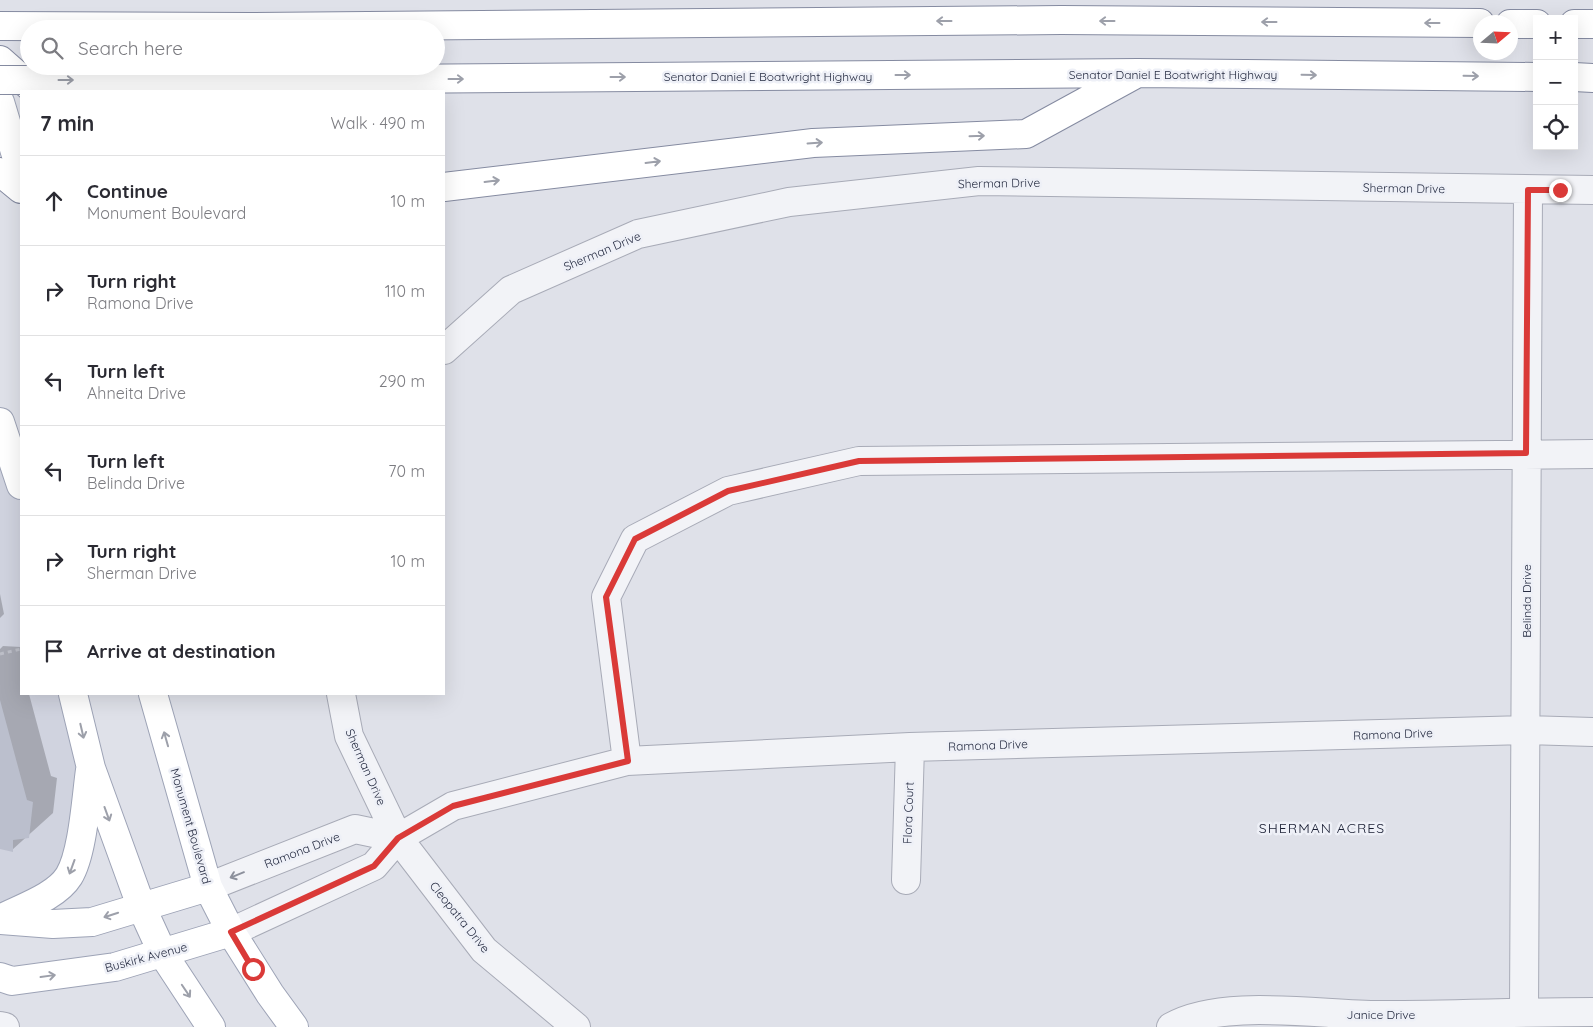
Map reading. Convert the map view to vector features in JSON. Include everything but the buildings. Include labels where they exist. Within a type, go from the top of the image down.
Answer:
[{"type":"main road","points":[[445,25],[1051,20],[1473,24]]},
{"type":"main road","points":[[1518,24],[1533,24]]},
{"type":"main road","points":[[1578,24],[1593,24]]},
{"type":"main road","points":[[0,26],[20,26]]},
{"type":"main road","points":[[0,60],[34,90]]},
{"type":"main road","points":[[445,187],[813,143],[1026,134],[1138,73]]},
{"type":"main road","name":"Senator Daniel E Boatwright Highway","points":[[0,80],[250,80],[1138,73],[1533,77]]},
{"type":"main road","points":[[1578,77],[1593,78]]},
{"type":"main road","points":[[0,102],[20,169]]},
{"type":"main road","points":[[0,172],[20,188]]},
{"type":"main road","points":[[0,422],[20,482]]},
{"type":"main road","points":[[73,695],[90,768],[141,906],[163,954],[211,1027]]},
{"type":"main road","name":"Monument Boulevard","points":[[153,695],[208,887],[231,932],[270,994],[294,1027]]},
{"type":"main road","points":[[0,920],[52,892],[68,877],[77,853],[90,768]]},
{"type":"main road","points":[[0,920],[53,924],[92,922],[208,887]]},
{"type":"main road","name":"Buskirk Avenue","points":[[0,977],[12,980],[115,967],[231,932]]},
{"type":"street","name":"Sherman Drive","points":[[445,349],[511,290],[638,234],[789,202],[979,181],[1593,190]]},
{"type":"street","name":"Belinda Drive","points":[[1524,1012],[1528,190]]},
{"type":"street","points":[[628,761],[606,597],[635,539],[728,491],[859,461],[1526,453],[1593,454]]},
{"type":"street","name":"Sherman Drive","points":[[341,695],[349,736],[398,838]]},
{"type":"street","name":"Ramona Drive","points":[[231,932],[374,866],[398,838],[453,806],[628,761],[910,747],[1526,730],[1593,732]]},
{"type":"street","name":"Flora Court","points":[[906,880],[910,747]]},
{"type":"street","name":"Ramona Drive","points":[[208,887],[355,829],[398,838]]},
{"type":"street","name":"Cleopatra Drive","points":[[398,838],[484,950],[576,1027]]},
{"type":"street","name":"Janice Drive","points":[[1171,1027],[1186,1018],[1239,1011],[1383,1021],[1524,1012],[1593,1012]]},
{"type":"street","points":[[0,1026],[5,1027]]},
{"type":"path","points":[[0,654],[20,650]]},
{"type":"shaded area","points":[[0,422],[20,482],[20,695],[73,695],[91,768],[68,877],[0,919]]},
{"type":"district","name":"SHERMAN ACRES","points":[[1322,828]]},
{"type":"route","points":[[253,969],[231,932],[374,866],[398,838],[453,806],[628,761],[606,597],[635,539],[728,491],[859,461],[1526,453],[1528,190],[1560,190]]}]
